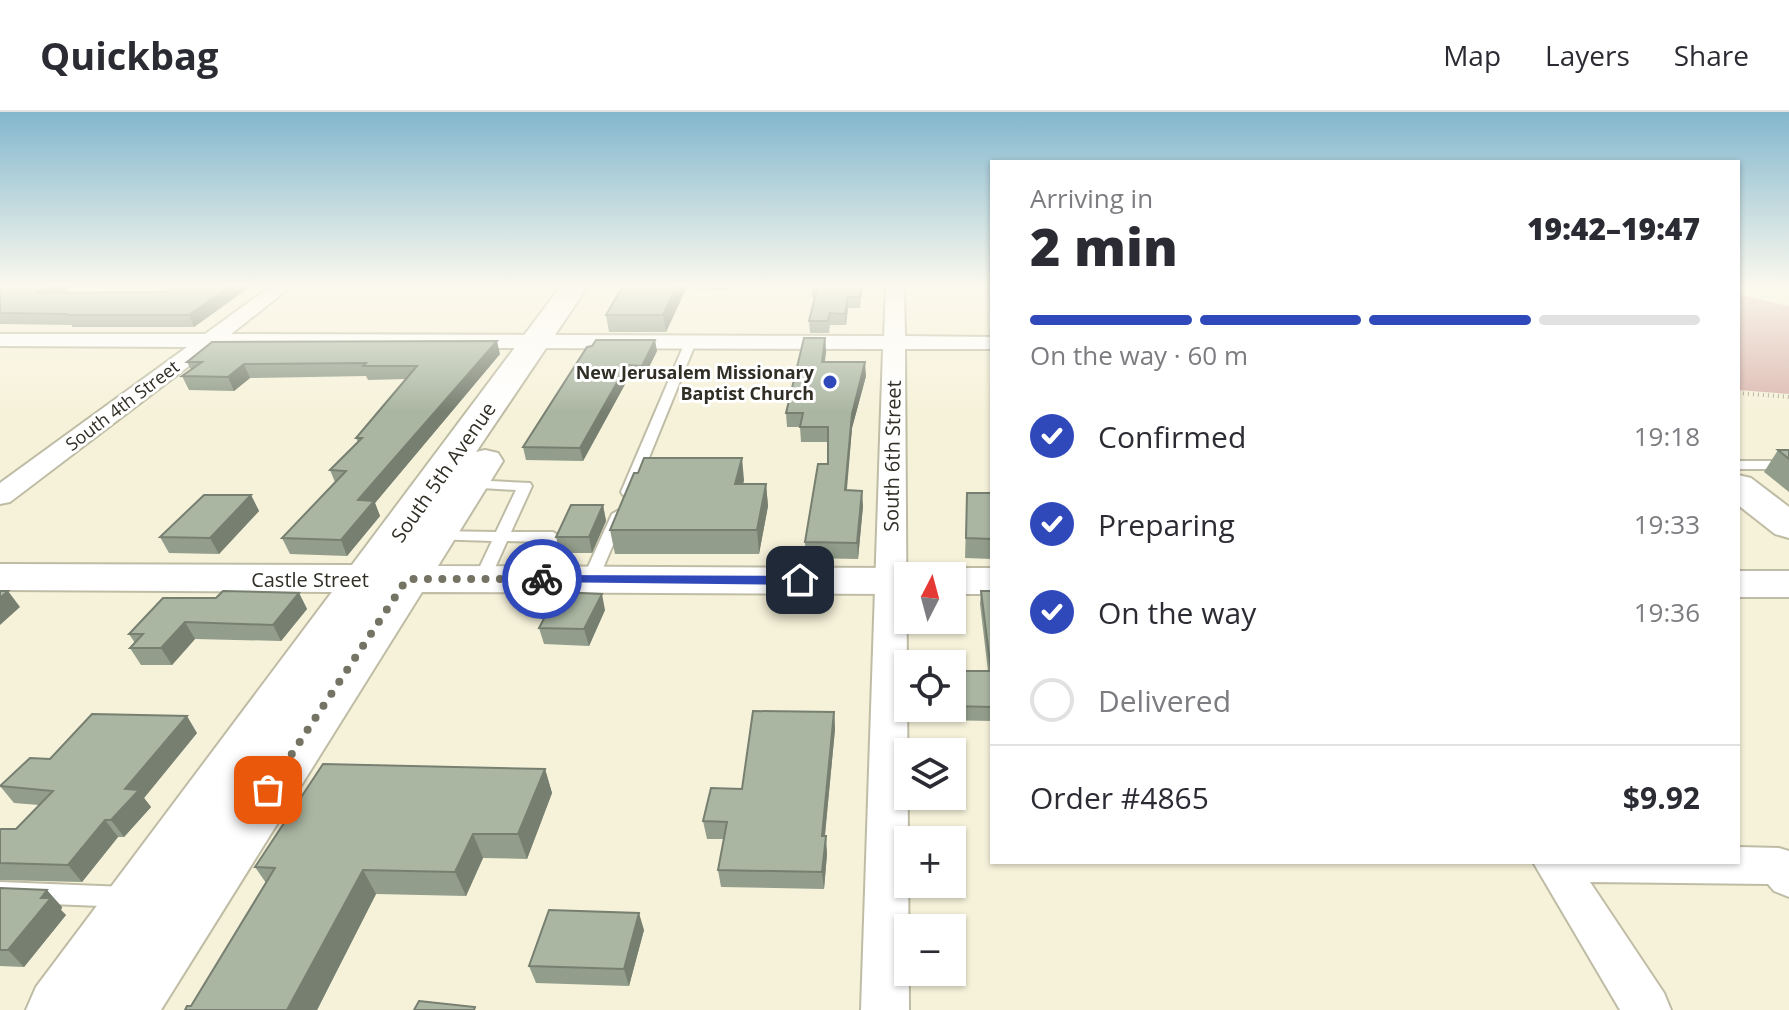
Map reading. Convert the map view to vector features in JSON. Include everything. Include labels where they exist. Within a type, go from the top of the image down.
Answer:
[{"type":"street","name":"South 4th Street","points":[[0,496],[227,328]]},
{"type":"street","name":"South 5th Avenue","points":[[60,1010],[141,897],[470,484],[556,328]]},
{"type":"street","name":"South 5th Avenue","points":[[123,1010],[403,565],[549,342],[562,328]]},
{"type":"street","name":"South 6th Street","points":[[894,328],[899,562]]},
{"type":"street","points":[[0,340],[990,343]]},
{"type":"street","points":[[1740,488],[1789,526]]},
{"type":"street","name":"Castle Street","points":[[0,577],[403,565],[482,579],[894,581]]},
{"type":"street","points":[[966,581],[990,581]]},
{"type":"street","points":[[1740,584],[1789,584]]},
{"type":"street","name":"South 6th Street","points":[[885,1010],[897,634]]},
{"type":"street","points":[[1555,864],[1647,1010]]},
{"type":"street","points":[[1629,864],[1779,866],[1789,878]]},
{"type":"lane","points":[[590,580],[690,342]]},
{"type":"lane","points":[[1740,465],[1789,465]]},
{"type":"lane","points":[[470,484],[525,486],[482,579]]},
{"type":"lane","points":[[403,565],[502,537],[553,537],[536,579]]},
{"type":"lane","points":[[0,892],[141,897]]},
{"type":"path","points":[[1740,393],[1789,397]]},
{"type":"shaded area","points":[[1740,328],[1789,328],[1789,394],[1740,390]]},
{"type":"building","points":[[804,338],[825,338],[822,362],[865,362],[852,414],[845,490],[862,491],[857,543],[805,542],[818,464],[828,464],[828,427],[800,427],[803,413],[786,413]]},
{"type":"building","points":[[596,340],[655,340],[642,366],[627,365],[580,448],[523,447],[587,347]]},
{"type":"building","points":[[497,341],[358,500],[374,501],[341,540],[282,538],[346,471],[330,470],[362,438],[356,438],[417,366],[363,366],[366,363],[244,364],[228,377],[182,376],[202,362],[187,362],[212,342]]},
{"type":"building","points":[[1778,450],[1789,450],[1789,459]]},
{"type":"building","points":[[644,458],[742,458],[735,484],[766,484],[757,530],[610,530],[634,473],[638,473]]},
{"type":"building","points":[[967,493],[990,493],[990,539],[966,538]]},
{"type":"building","points":[[204,495],[251,495],[210,538],[160,537]]},
{"type":"building","points":[[571,505],[603,505],[589,537],[556,537]]},
{"type":"building","points":[[223,591],[299,593],[273,625],[185,622],[161,648],[130,648],[143,634],[129,634],[163,598],[216,598]]},
{"type":"building","points":[[981,591],[990,591],[990,663]]},
{"type":"building","points":[[558,592],[602,594],[584,629],[539,628]]},
{"type":"building","points":[[966,671],[990,671],[990,707],[966,706]]},
{"type":"building","points":[[753,711],[834,712],[822,836],[826,836],[822,872],[718,870],[727,822],[703,821],[711,788],[742,789]]},
{"type":"building","points":[[92,714],[187,716],[125,789],[139,790],[111,820],[105,820],[68,865],[0,863],[0,830],[16,829],[53,791],[0,786],[30,758],[50,759]]},
{"type":"building","points":[[323,764],[545,769],[518,834],[473,834],[455,872],[363,870],[287,1010],[185,1010],[191,1006],[275,868],[255,867]]},
{"type":"building","points":[[0,888],[47,890],[41,898],[51,898],[8,950],[0,950]]},
{"type":"building","points":[[549,910],[639,913],[624,969],[529,966]]},
{"type":"building","points":[[419,1001],[475,1007],[474,1010],[414,1010]]},
{"type":"way so far","points":[[268,790],[407,579],[542,579]]},
{"type":"place","name":"New Jerusalem Missionary Baptist Church","points":[[830,382]]},
{"type":"route","points":[[542,579],[800,580]]}]
